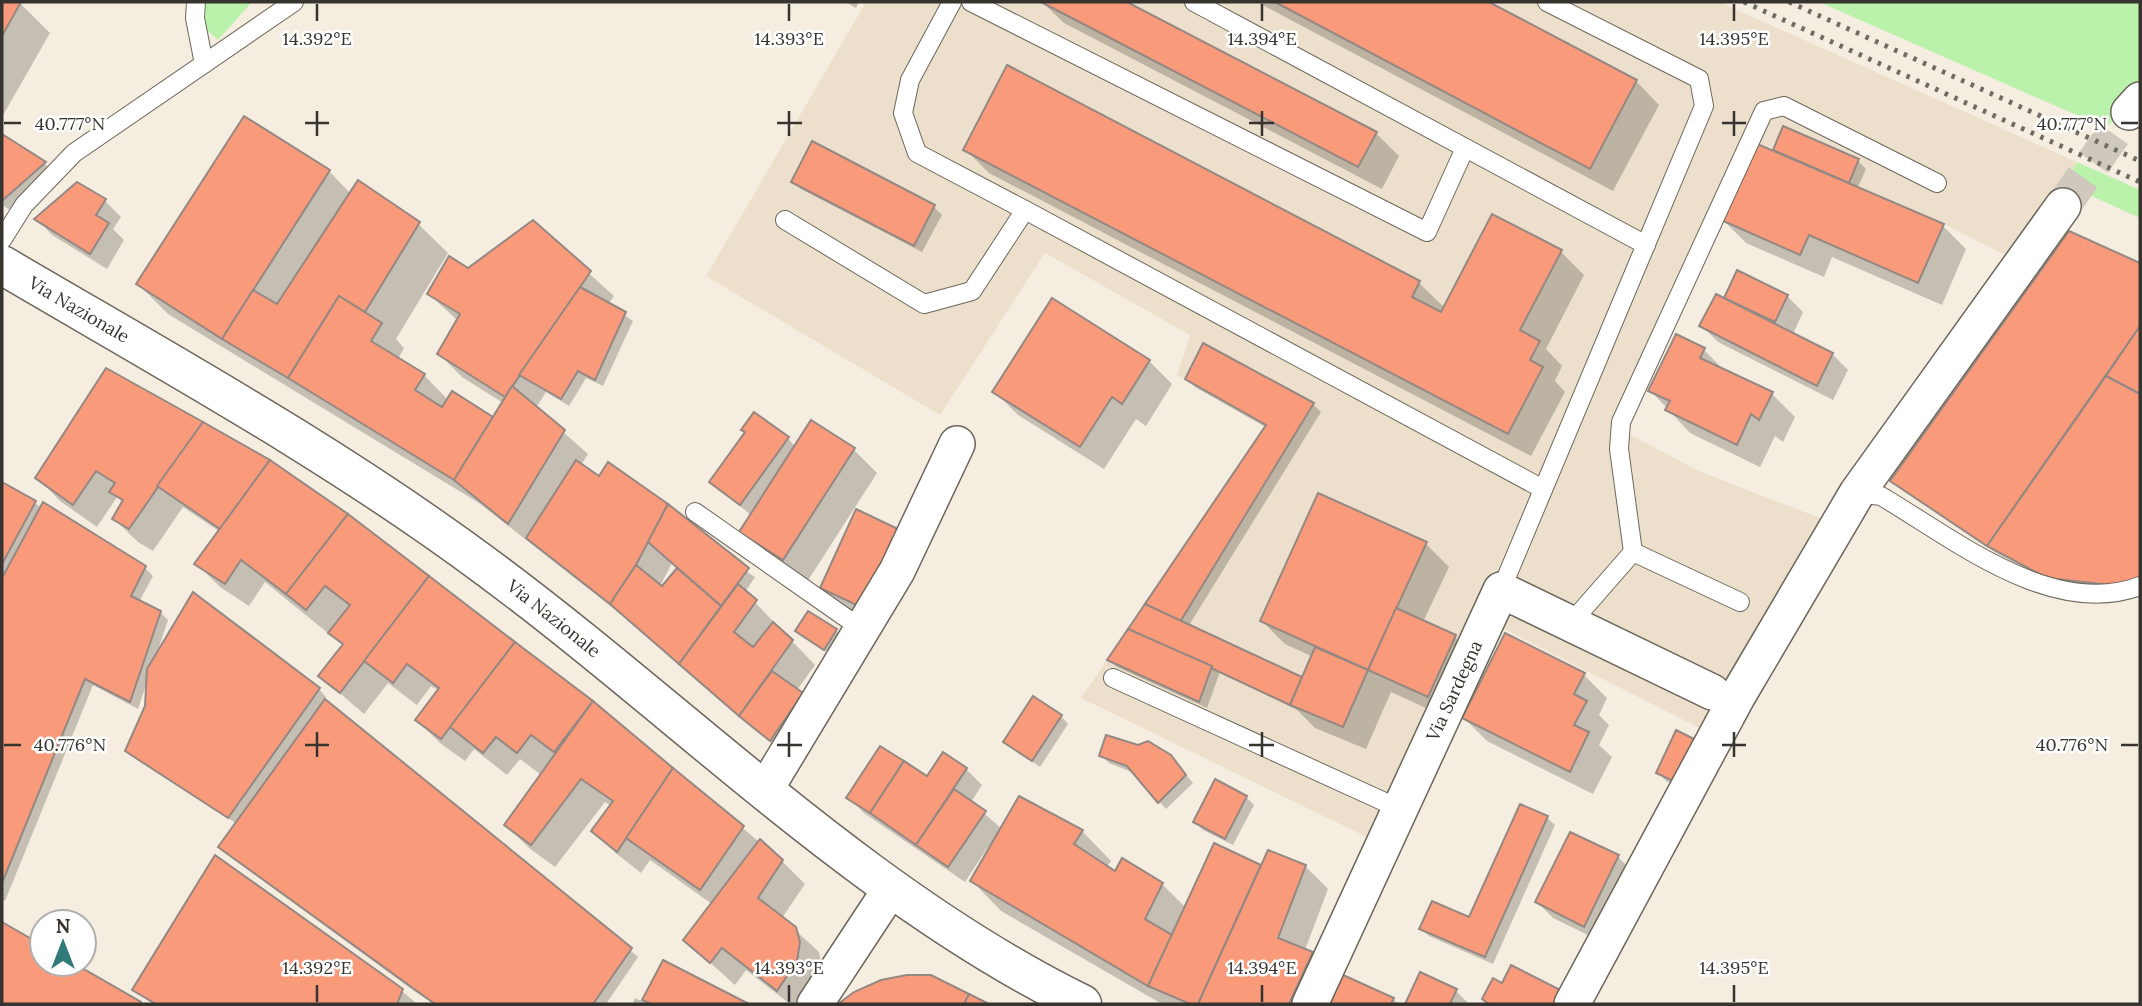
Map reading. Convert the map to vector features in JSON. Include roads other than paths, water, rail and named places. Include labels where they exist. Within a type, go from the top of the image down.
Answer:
[{"type":"main road","name":"Via Nazionale","points":[[2,265],[380,489],[491,569],[765,790],[892,887],[990,953],[1082,1004]]},
{"type":"street","points":[[1572,1004],[1737,697],[1857,493],[2063,206]]},
{"type":"street","points":[[765,790],[897,571],[957,444]]},
{"type":"street","points":[[1501,590],[1712,692]]},
{"type":"street","name":"Via Sardegna","points":[[1310,1004],[1501,590]]},
{"type":"street","points":[[815,1004],[892,887]]},
{"type":"lane","points":[[196,2],[195,19],[204,64]]},
{"type":"lane","points":[[2,240],[24,205],[74,153],[294,2]]},
{"type":"lane","points":[[953,2],[910,80],[903,113],[917,153],[1543,489]]},
{"type":"lane","points":[[971,2],[1427,232],[1465,148]]},
{"type":"lane","points":[[1194,2],[1646,245]]},
{"type":"lane","points":[[1501,590],[1704,106],[1699,79],[1546,2]]},
{"type":"lane","points":[[1570,624],[1633,552],[1619,449],[1621,422],[1764,111],[1784,106],[1937,183]]},
{"type":"lane","points":[[785,220],[924,304],[972,290],[1024,210]]},
{"type":"lane","points":[[1857,493],[1881,496],[2025,581],[2068,593],[2123,593],[2140,586]]},
{"type":"lane","points":[[695,512],[862,629]]},
{"type":"lane","points":[[1633,552],[1740,602]]},
{"type":"lane","points":[[1113,678],[1399,809]]},
{"type":"tunnel","points":[[2063,206],[2129,112]]},
{"type":"railway","points":[[1744,2],[2140,182]]},
{"type":"railway","points":[[1789,2],[2140,161]]}]
